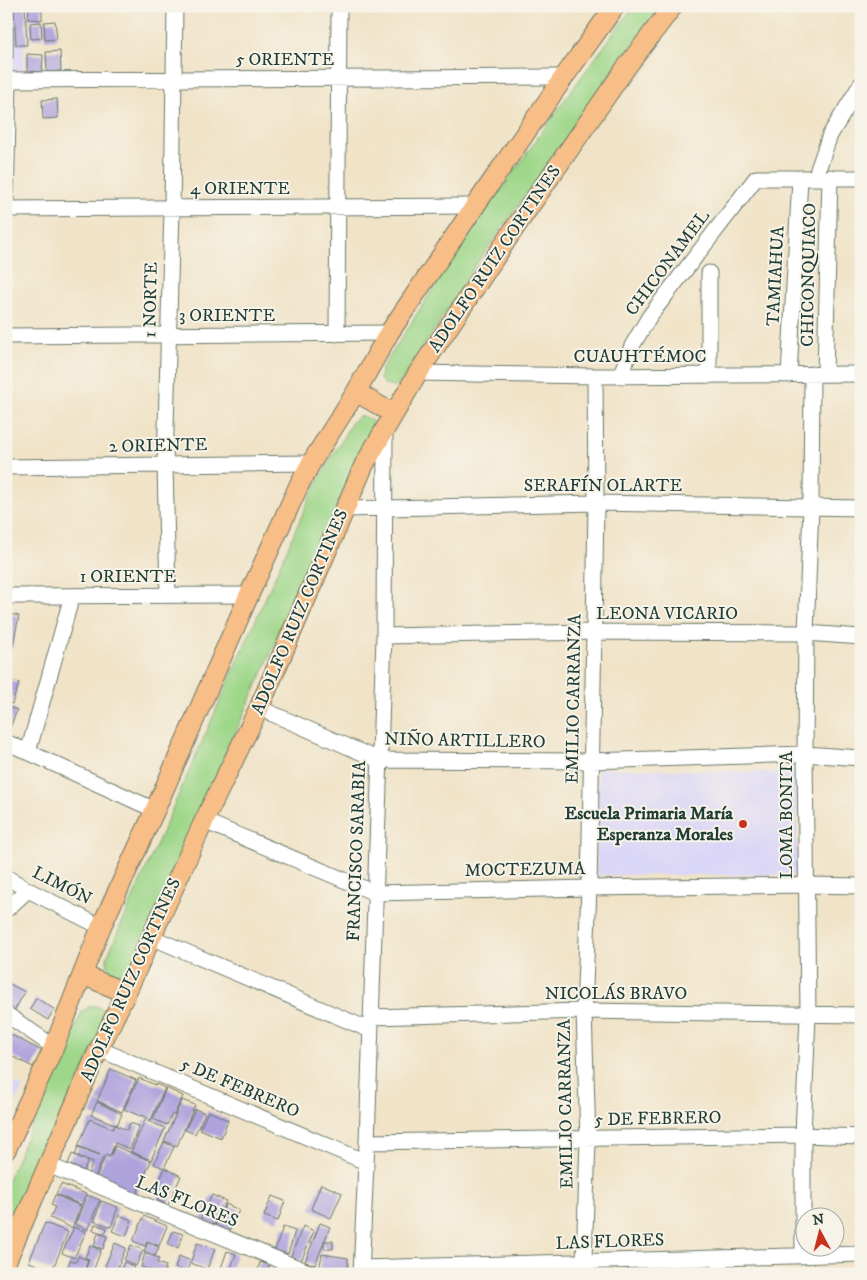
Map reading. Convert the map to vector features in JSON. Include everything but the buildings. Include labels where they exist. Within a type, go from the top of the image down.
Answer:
[{"type":"main road","points":[[6,1150],[54,1047],[101,927],[155,810],[249,595],[311,463],[356,392],[389,333],[564,77],[615,6]]},
{"type":"main road","name":"ADOLFO RUIZ CORTINES","points":[[6,1262],[99,1049],[204,821],[259,708],[364,465],[418,373],[514,229],[625,69],[673,6]]},
{"type":"main road","points":[[356,392],[389,421]]},
{"type":"main road","points":[[83,975],[126,993]]},
{"type":"street","name":"1 NORTE","points":[[168,595],[165,465],[175,6]]},
{"type":"street","points":[[337,334],[339,6]]},
{"type":"street","name":"5 ORIENTE","points":[[8,80],[564,77]]},
{"type":"street","points":[[6,201],[8,80]]},
{"type":"street","name":"TAMIAHUA","points":[[789,374],[815,178],[830,134],[861,84]]},
{"type":"street","name":"CHICONAMEL","points":[[620,376],[632,346],[648,317],[756,178],[815,178]]},
{"type":"street","points":[[815,178],[861,178]]},
{"type":"street","name":"CHICONQUIACO","points":[[815,178],[819,374]]},
{"type":"street","name":"4 ORIENTE","points":[[6,209],[475,206]]},
{"type":"street","points":[[709,273],[709,376]]},
{"type":"street","name":"3 ORIENTE","points":[[6,336],[389,333]]},
{"type":"street","name":"CUAUHTÉMOC","points":[[418,373],[595,376],[861,374]]},
{"type":"street","name":"LOMA BONITA","points":[[803,1208],[803,1135],[808,1015],[805,754],[806,633],[819,374]]},
{"type":"street","name":"EMILIO CARRANZA","points":[[584,1262],[588,1140],[584,1011],[589,888],[594,632],[595,376]]},
{"type":"street","name":"FRANCISCO SARABIA","points":[[361,1271],[378,760],[384,636],[384,509],[389,421]]},
{"type":"street","name":"2 ORIENTE","points":[[6,467],[311,463]]},
{"type":"street","name":"SERAFÍN OLARTE","points":[[344,509],[596,503],[861,508]]},
{"type":"street","name":"1 ORIENTE","points":[[6,596],[249,595]]},
{"type":"street","points":[[28,752],[72,596]]},
{"type":"street","name":"LEONA VICARIO","points":[[384,636],[594,632],[806,633],[861,637]]},
{"type":"street","name":"NIÑO ARTILLERO","points":[[259,708],[378,760],[591,761],[805,754],[861,758]]},
{"type":"street","points":[[6,742],[155,810]]},
{"type":"street","name":"MOCTEZUMA","points":[[204,821],[375,892],[806,885],[861,886]]},
{"type":"street","name":"LIMÓN","points":[[6,877],[101,927]]},
{"type":"street","points":[[6,910],[28,890]]},
{"type":"street","name":"NICOLÁS BRAVO","points":[[151,937],[370,1024],[584,1011],[861,1016]]},
{"type":"street","points":[[6,1014],[54,1047]]},
{"type":"street","name":"5 DE FEBRERO","points":[[99,1049],[366,1162]]},
{"type":"street","name":"5 DE FEBRERO","points":[[366,1142],[588,1140],[803,1135],[861,1137]]},
{"type":"street","name":"LAS FLORES","points":[[48,1165],[313,1274]]},
{"type":"street","name":"LAS FLORES","points":[[844,1255],[861,1254]]},
{"type":"street","name":"LAS FLORES","points":[[361,1271],[794,1256]]},
{"type":"street","points":[[717,1274],[722,1258]]},
{"type":"street","points":[[6,1270],[16,1274]]},
{"type":"shaded area","points":[[6,6],[25,6],[23,73],[6,73]]},
{"type":"shaded area","points":[[598,768],[797,773],[797,875],[597,875]]},
{"type":"shaded area","points":[[6,1080],[23,1087],[6,1125]]},
{"type":"green space","points":[[634,6],[660,6],[475,266],[400,383],[393,387],[385,385],[380,379],[381,370],[456,253]]},
{"type":"green space","points":[[361,416],[371,420],[376,430],[347,484],[130,968],[122,974],[113,973],[107,965],[107,957],[314,488],[352,422]]},
{"type":"green space","points":[[90,1006],[101,1008],[107,1017],[6,1247],[6,1184],[82,1012]]},
{"type":"place","name":"Escuela Primaria María Esperanza Morales","points":[[743,824]]}]
